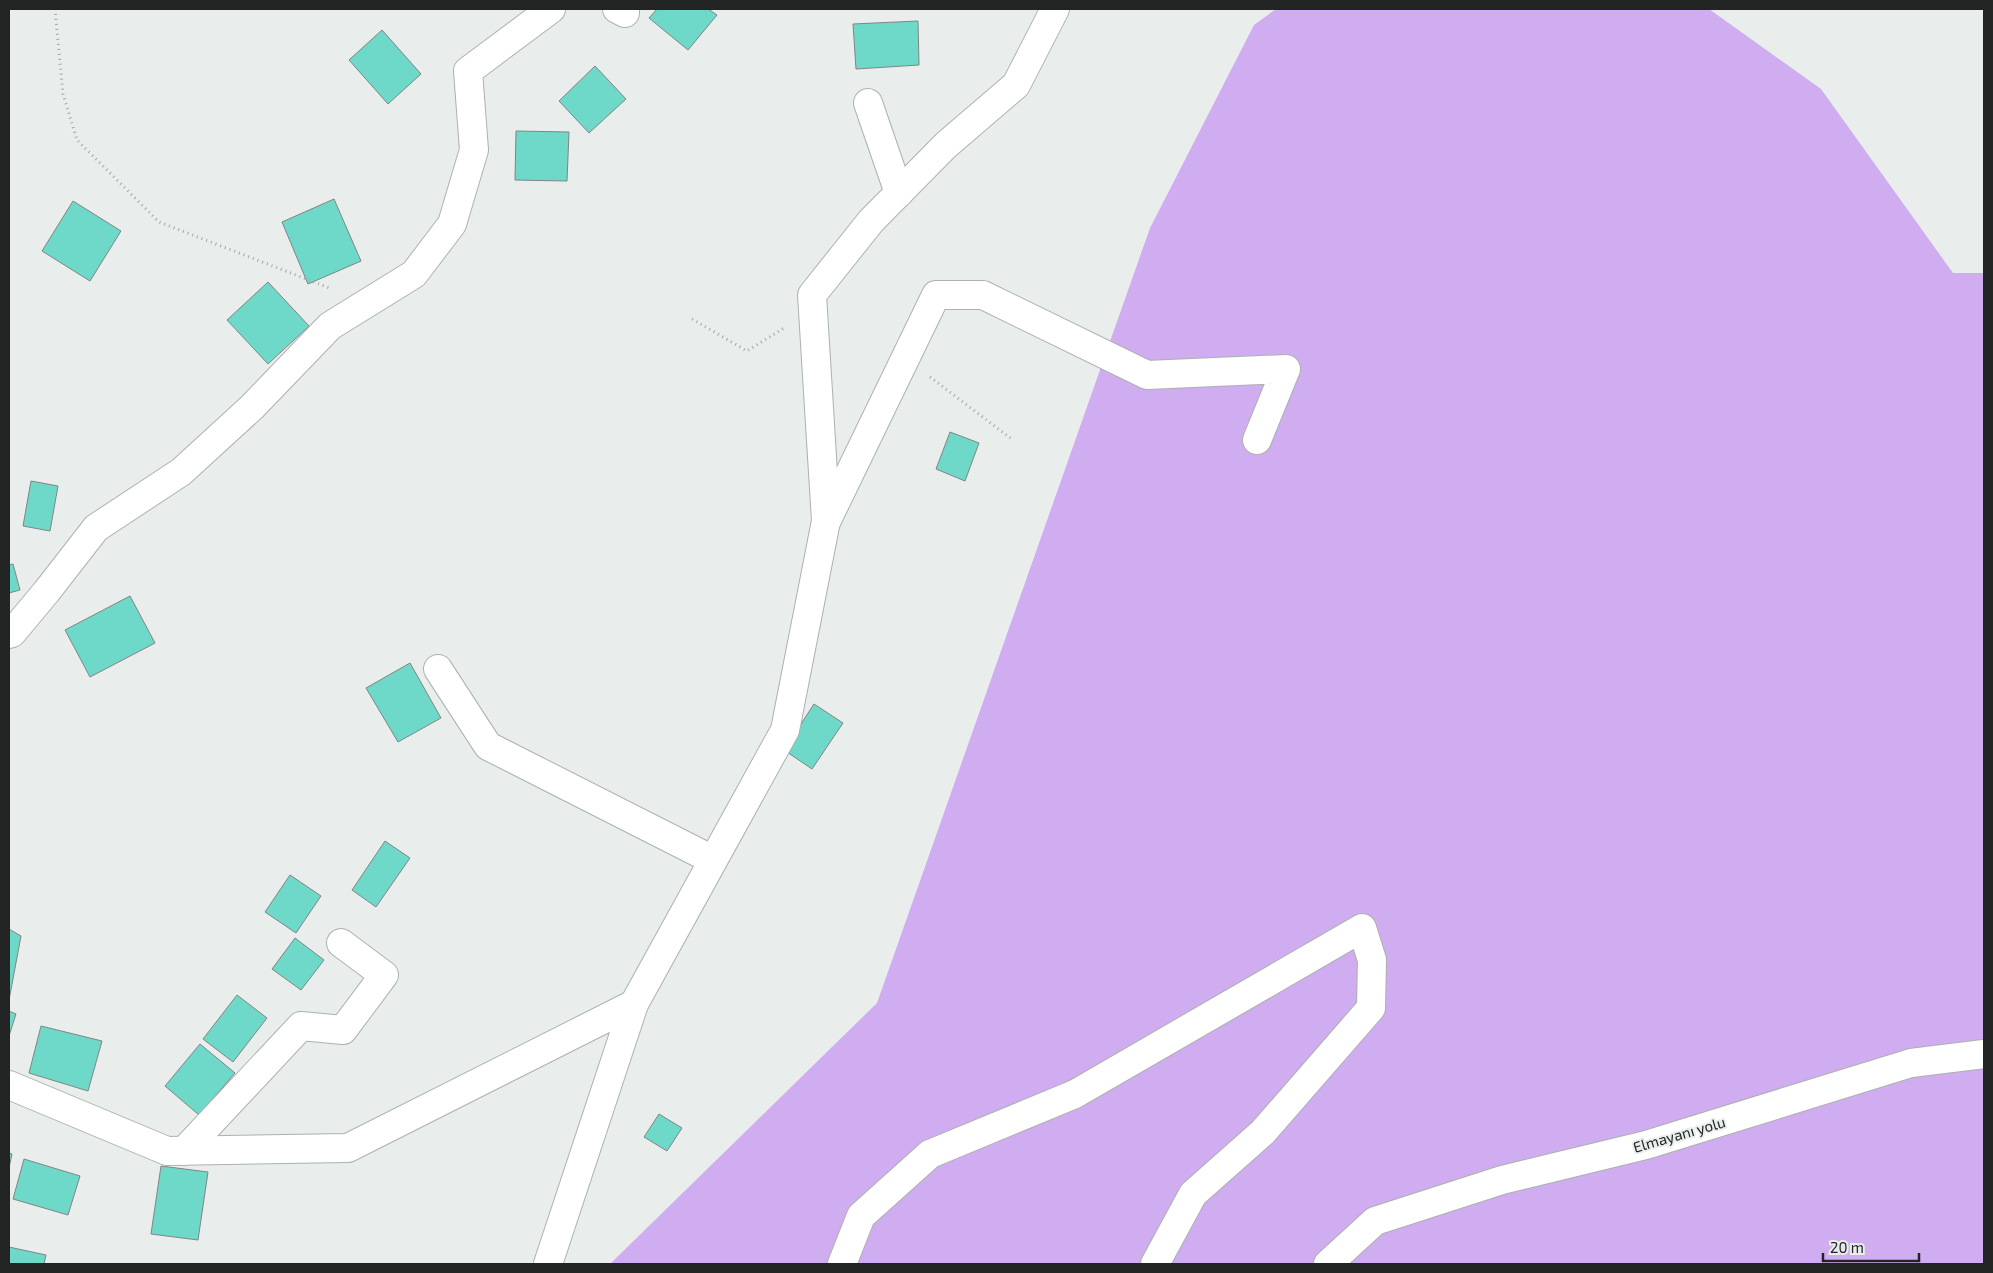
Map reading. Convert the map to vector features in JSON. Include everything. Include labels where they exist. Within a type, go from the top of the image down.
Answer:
[{"type":"street","points":[[9,634],[12,633],[47,591],[96,528],[180,472],[252,407],[330,326],[414,274],[452,224],[474,150],[468,71],[551,9]]},
{"type":"street","points":[[548,1264],[634,1004],[785,730],[826,521],[812,296],[871,221],[946,145],[1016,85],[1055,9]]},
{"type":"street","points":[[868,103],[899,193]]},
{"type":"street","points":[[826,521],[936,295],[983,295],[1147,375],[1286,369],[1257,440]]},
{"type":"street","points":[[438,669],[488,746],[713,860]]},
{"type":"street","points":[[842,1264],[861,1216],[930,1154],[1075,1094],[1362,928],[1372,960],[1371,1008],[1263,1132],[1193,1194],[1155,1264]]},
{"type":"street","points":[[184,1151],[301,1026],[343,1030],[384,975],[341,943]]},
{"type":"street","points":[[9,1085],[167,1151],[348,1148],[634,1004]]},
{"type":"street","name":"Elmayanı yolu","points":[[1328,1264],[1375,1221],[1502,1180],[1646,1145],[1911,1063],[1984,1054]]},
{"type":"path","points":[[55,9],[63,94],[77,140],[159,222],[367,302]]},
{"type":"path","points":[[692,319],[747,351],[813,310]]},
{"type":"path","points":[[906,359],[1013,440]]},
{"type":"shaded area","points":[[1276,9],[1709,9],[1821,89],[1953,273],[1984,273],[1984,1264],[610,1264],[877,1003],[1150,228],[1254,25]]},
{"type":"building","points":[[657,9],[708,9],[717,15],[688,50],[649,18]]},
{"type":"building","points":[[918,21],[919,65],[856,69],[853,24]]},
{"type":"building","points":[[382,30],[421,74],[388,104],[349,60]]},
{"type":"building","points":[[595,66],[626,99],[589,133],[559,101]]},
{"type":"building","points":[[516,131],[569,132],[567,181],[515,180]]},
{"type":"building","points":[[334,199],[361,261],[308,284],[282,222]]},
{"type":"building","points":[[73,201],[121,231],[90,281],[42,251]]},
{"type":"building","points":[[268,282],[309,326],[268,364],[227,320]]},
{"type":"building","points":[[950,432],[979,443],[965,481],[936,469]]},
{"type":"building","points":[[31,481],[58,486],[50,531],[23,526]]},
{"type":"building","points":[[13,564],[20,590],[9,593],[9,565]]},
{"type":"building","points":[[130,596],[155,643],[90,677],[65,630]]},
{"type":"building","points":[[410,663],[441,718],[398,742],[366,688]]},
{"type":"building","points":[[814,704],[843,723],[812,769],[784,750]]},
{"type":"building","points":[[385,841],[410,858],[376,907],[352,890]]},
{"type":"building","points":[[290,875],[321,896],[296,933],[265,912]]},
{"type":"building","points":[[9,929],[21,936],[9,1000]]},
{"type":"building","points":[[295,938],[324,960],[301,990],[272,969]]},
{"type":"building","points":[[237,995],[267,1018],[233,1062],[203,1039]]},
{"type":"building","points":[[9,1011],[16,1014],[9,1036]]},
{"type":"building","points":[[41,1026],[102,1041],[88,1091],[29,1073]]},
{"type":"building","points":[[200,1044],[235,1073],[199,1115],[165,1086]]},
{"type":"building","points":[[659,1114],[682,1128],[667,1151],[644,1137]]},
{"type":"building","points":[[9,1153],[12,1154],[9,1168]]},
{"type":"building","points":[[24,1159],[80,1176],[68,1215],[13,1199]]},
{"type":"building","points":[[161,1166],[208,1172],[198,1240],[151,1234]]},
{"type":"building","points":[[9,1247],[46,1255],[44,1264],[9,1264]]}]
